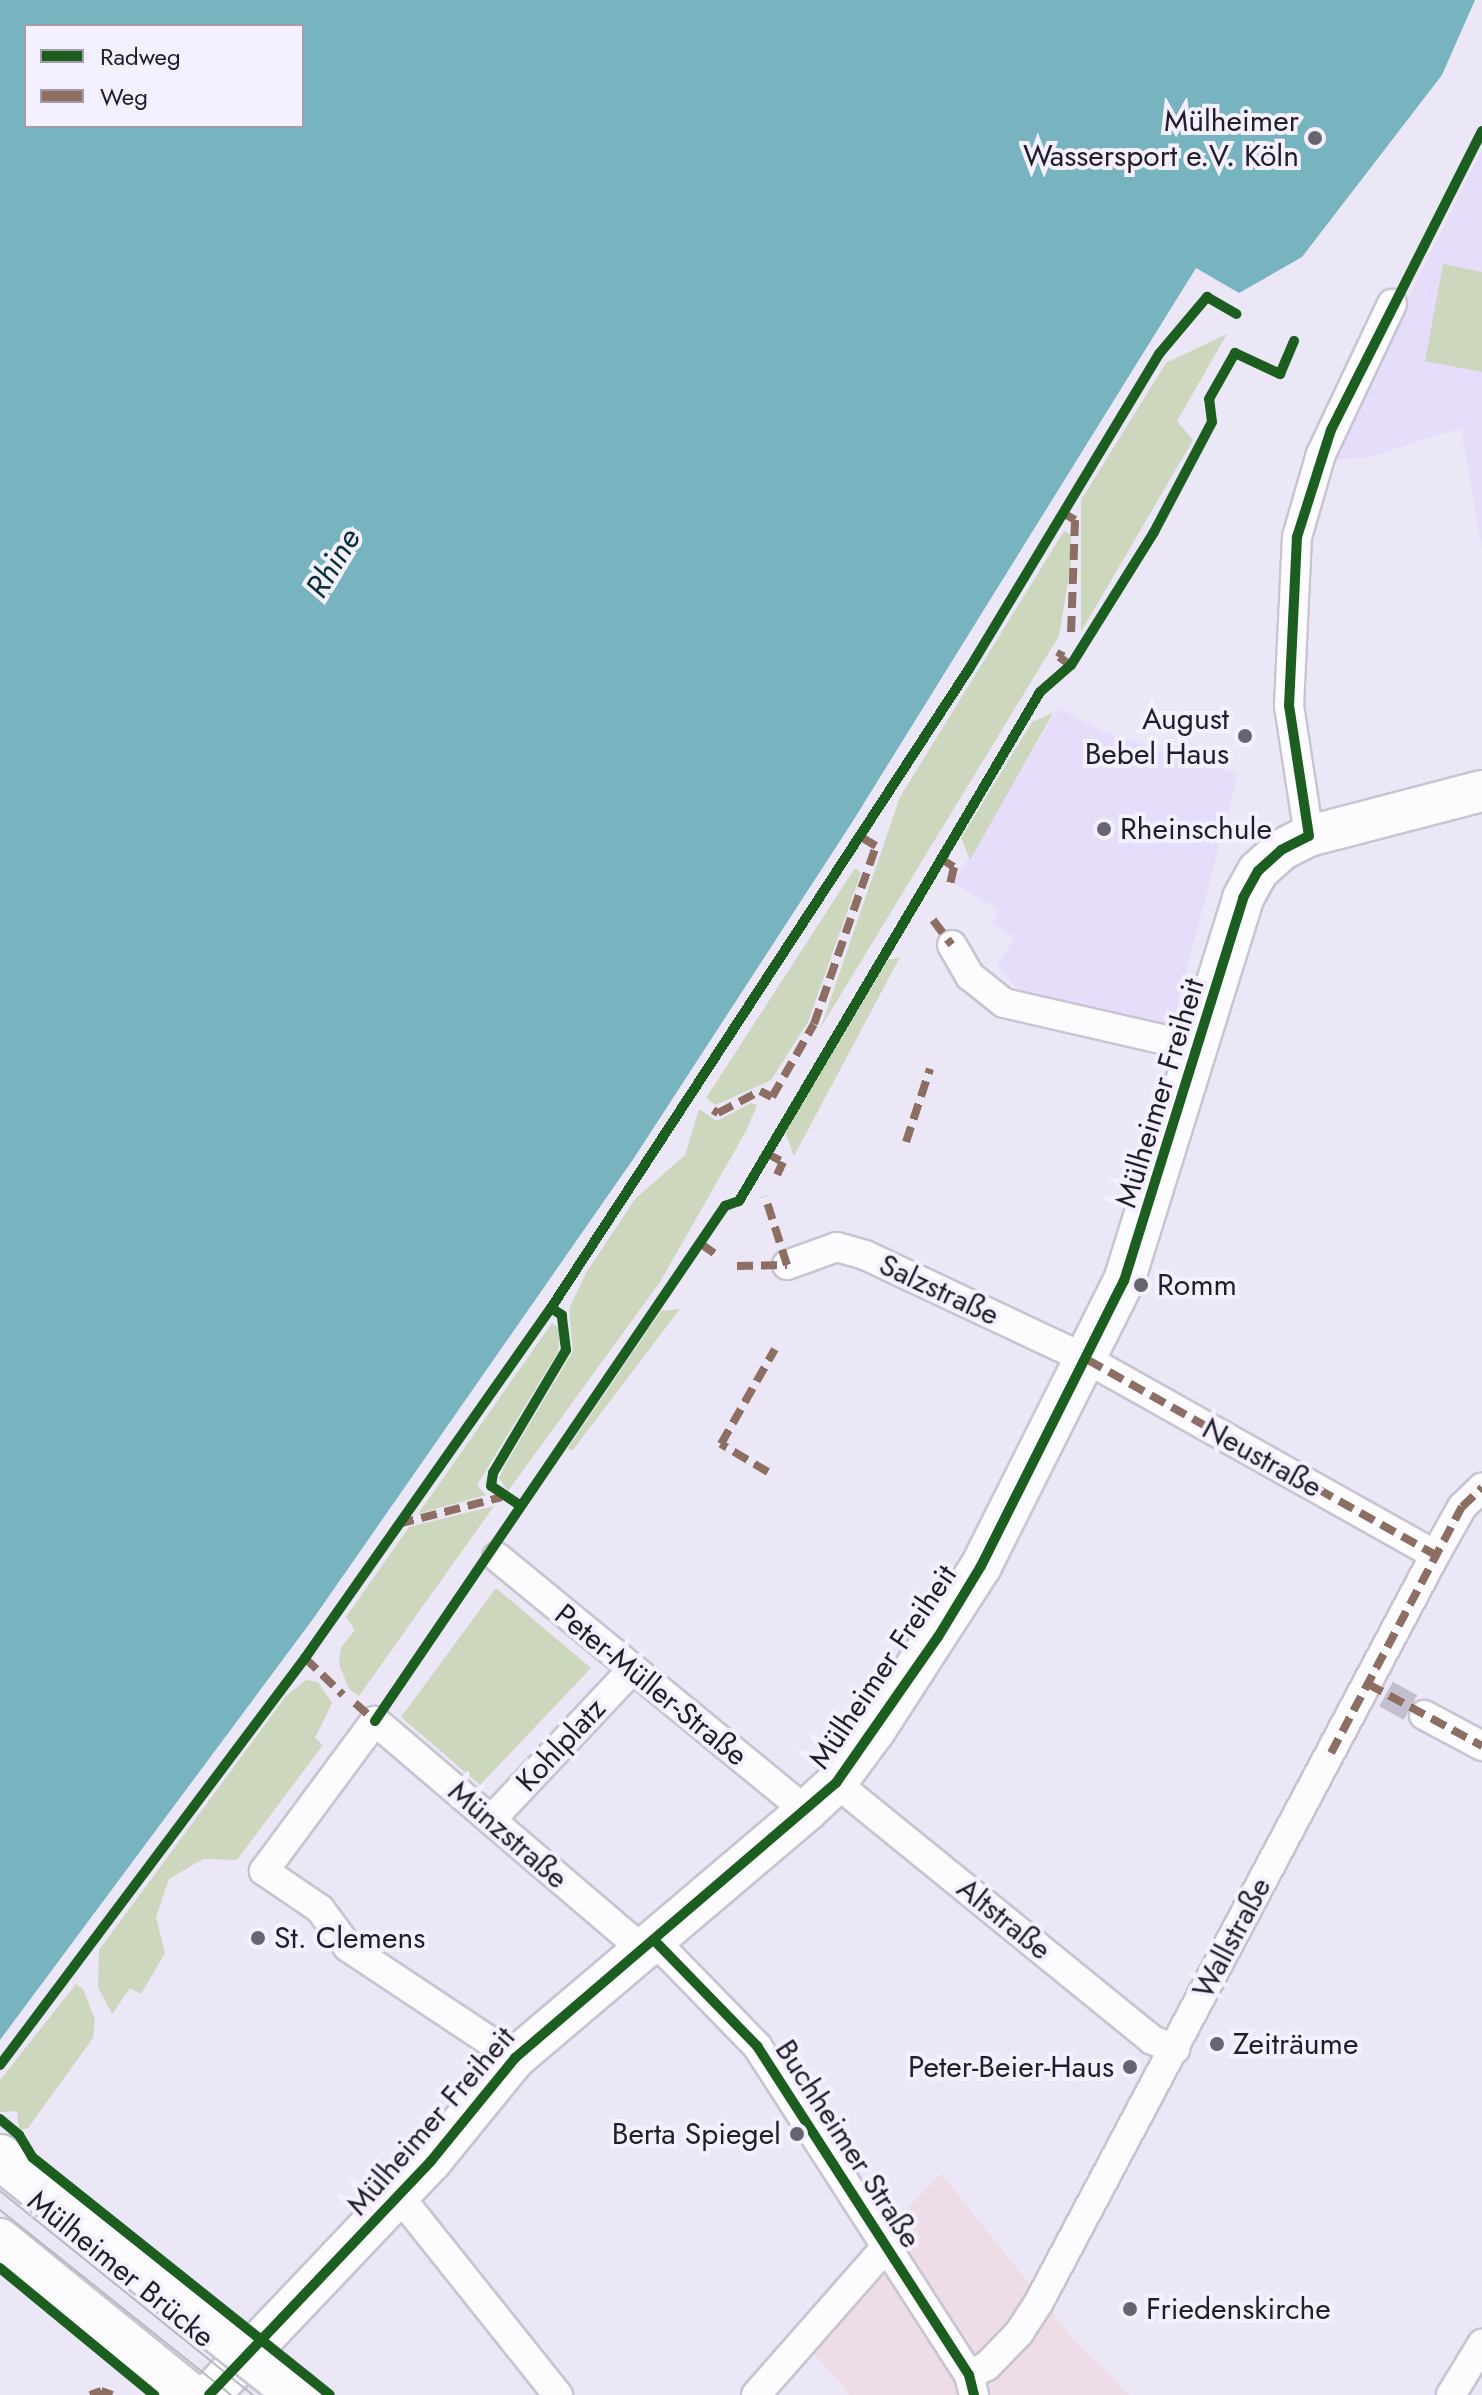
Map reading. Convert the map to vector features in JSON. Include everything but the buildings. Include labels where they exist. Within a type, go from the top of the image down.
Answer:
[{"type":"main road","name":"Mülheimer Brücke","points":[[0,2157],[299,2395]]},
{"type":"main road","name":"Mülheimer Brücke","points":[[0,2172],[279,2395]]},
{"type":"street","points":[[1309,836],[1289,706],[1297,537],[1321,454],[1392,304]]},
{"type":"street","name":"Mülheimer Freiheit","points":[[209,2395],[399,2196],[515,2058],[836,1783],[968,1588],[1088,1360],[1145,1224],[1243,898],[1258,871],[1281,850],[1309,836],[1482,791]]},
{"type":"street","points":[[952,945],[970,976],[1004,1003],[1200,1048]]},
{"type":"street","name":"Salzstraße","points":[[787,1265],[837,1247],[865,1255],[1088,1360]]},
{"type":"street","name":"Neustraße","points":[[1088,1360],[1435,1555]]},
{"type":"street","name":"Wallstraße","points":[[972,2385],[1026,2323],[1377,1689],[1435,1555],[1462,1507],[1482,1488]]},
{"type":"street","name":"Peter-Müller-Straße","points":[[497,1557],[631,1671],[806,1811]]},
{"type":"street","name":"Kohlplatz","points":[[491,1820],[631,1671]]},
{"type":"street","points":[[1424,1715],[1482,1746]]},
{"type":"street","name":"Münzstraße","points":[[515,2058],[348,1947],[320,1909],[264,1871],[375,1721],[491,1820],[648,1944]]},
{"type":"street","name":"Altstraße","points":[[836,1783],[1152,2040],[1175,2049]]},
{"type":"street","name":"Buchheimer Straße","points":[[648,1944],[757,2046],[972,2385]]},
{"type":"street","points":[[399,2196],[558,2395]]},
{"type":"street","name":"Mülheimer Brücke","points":[[0,2239],[192,2395]]},
{"type":"street","points":[[756,2395],[886,2247]]},
{"type":"street","points":[[1451,2395],[1482,2344]]},
{"type":"shaded area","points":[[1482,150],[1482,549],[1461,428],[1366,458],[1327,460]]},
{"type":"shaded area","name":"Rheinschule","points":[[1058,708],[1102,731],[1238,774],[1171,1030],[1024,997],[997,965],[1015,938],[992,924],[998,910],[953,883]]},
{"type":"shaded area","points":[[941,2173],[1071,2336],[1129,2395],[850,2395],[792,2329]]},
{"type":"green space","points":[[1443,264],[1482,272],[1482,372],[1425,361]]},
{"type":"green space","points":[[1227,334],[1177,421],[1193,440],[1081,632],[1081,500],[1166,363]]},
{"type":"green space","points":[[1064,531],[1071,535],[1071,564],[1059,636],[821,1027],[900,797]]},
{"type":"green space","points":[[1053,713],[970,860],[961,838],[1032,722]]},
{"type":"green space","points":[[855,868],[861,873],[808,1022],[771,1080],[716,1105],[706,1098]]},
{"type":"green space","points":[[900,957],[794,1156],[785,1132],[888,960]]},
{"type":"green space","points":[[751,1103],[757,1105],[746,1131],[660,1282],[508,1491],[499,1478],[504,1467],[573,1351],[569,1309],[586,1273],[635,1199],[685,1155],[699,1109],[717,1121]]},
{"type":"green space","points":[[680,1309],[572,1451],[568,1448],[661,1311]]},
{"type":"green space","points":[[552,1323],[560,1329],[558,1352],[477,1485],[486,1495],[418,1514]]},
{"type":"green space","points":[[494,1506],[359,1696],[349,1689],[339,1664],[341,1647],[355,1630],[346,1617],[409,1527]]},
{"type":"green space","points":[[496,1588],[591,1668],[480,1785],[401,1717]]},
{"type":"green space","points":[[306,1680],[318,1682],[332,1703],[315,1738],[323,1745],[237,1860],[203,1859],[169,1879],[156,1917],[165,1953],[141,1994],[130,1988],[112,2014],[98,1987],[99,1950],[286,1696]]},
{"type":"green space","points":[[76,1984],[83,1989],[95,2020],[93,2038],[28,2128],[19,2130],[17,2111],[0,2112],[0,2080]]},
{"type":"water","name":"Rhine","points":[[0,0],[1475,0],[1442,75],[1302,257],[1239,293],[1196,268],[851,824],[634,1158],[313,1619],[0,2040]]},
{"type":"tunnel","points":[[1386,1694],[1424,1715]]},
{"type":"tram line","points":[[0,2191],[253,2395]]},
{"type":"tram line","points":[[0,2210],[231,2395]]},
{"type":"marked path","points":[[1063,513],[1075,520],[1071,635]]},
{"type":"marked path","points":[[1062,651],[1059,657],[1071,665]]},
{"type":"marked path","points":[[713,1110],[718,1113],[760,1091],[772,1097],[814,1024],[876,846],[861,837]]},
{"type":"marked path","points":[[940,858],[954,867],[950,885]]},
{"type":"marked path","points":[[933,920],[952,945]]},
{"type":"marked path","points":[[906,1142],[930,1069]]},
{"type":"marked path","points":[[766,1153],[783,1162],[777,1175]]},
{"type":"marked path","points":[[737,1266],[787,1265],[765,1196]]},
{"type":"marked path","points":[[701,1244],[717,1255]]},
{"type":"marked path","points":[[768,1472],[721,1444],[775,1349]]},
{"type":"marked path","points":[[1088,1360],[1435,1555]]},
{"type":"marked path","points":[[1331,1753],[1462,1507],[1482,1488]]},
{"type":"marked path","points":[[398,1524],[502,1497]]},
{"type":"marked path","points":[[305,1658],[343,1695]]},
{"type":"marked path","points":[[1368,1684],[1482,1746]]},
{"type":"marked path","points":[[355,1703],[375,1721],[378,1716]]},
{"type":"marked path","points":[[90,2395],[101,2391],[112,2395]]},
{"type":"cycle path","points":[[209,2395],[431,2161],[515,2058],[836,1783],[938,1637],[981,1566],[1124,1281],[1243,898],[1258,871],[1281,850],[1309,836],[1289,706],[1297,537],[1331,430],[1482,131]]},
{"type":"cycle path","points":[[0,2065],[305,1658],[551,1308],[969,669],[1159,354],[1207,297],[1237,314]]},
{"type":"cycle path","points":[[375,1721],[725,1206],[739,1201],[1040,692],[1071,665],[1154,532],[1212,422],[1209,399],[1235,353],[1280,374],[1294,341]]},
{"type":"cycle path","points":[[518,1504],[491,1486],[493,1473],[566,1350],[562,1315],[551,1308]]},
{"type":"cycle path","points":[[654,1940],[757,2046],[969,2375],[974,2395]]},
{"type":"cycle path","points":[[0,2119],[19,2135],[32,2157],[330,2395]]},
{"type":"cycle path","points":[[0,2268],[154,2395]]},
{"type":"place","name":"Mülheimer Wassersport e.V. Köln","points":[[1315,138]]},
{"type":"place","name":"August Bebel Haus","points":[[1245,736]]},
{"type":"place","name":"Rheinschule","points":[[1104,829]]},
{"type":"place","name":"Romm","points":[[1141,1285]]},
{"type":"place","name":"St. Clemens","points":[[258,1938]]},
{"type":"place","name":"Zeiträume","points":[[1217,2044]]},
{"type":"place","name":"Peter-Beier-Haus","points":[[1130,2067]]},
{"type":"place","name":"Berta Spiegel","points":[[797,2134]]},
{"type":"place","name":"Friedenskirche","points":[[1130,2309]]}]
